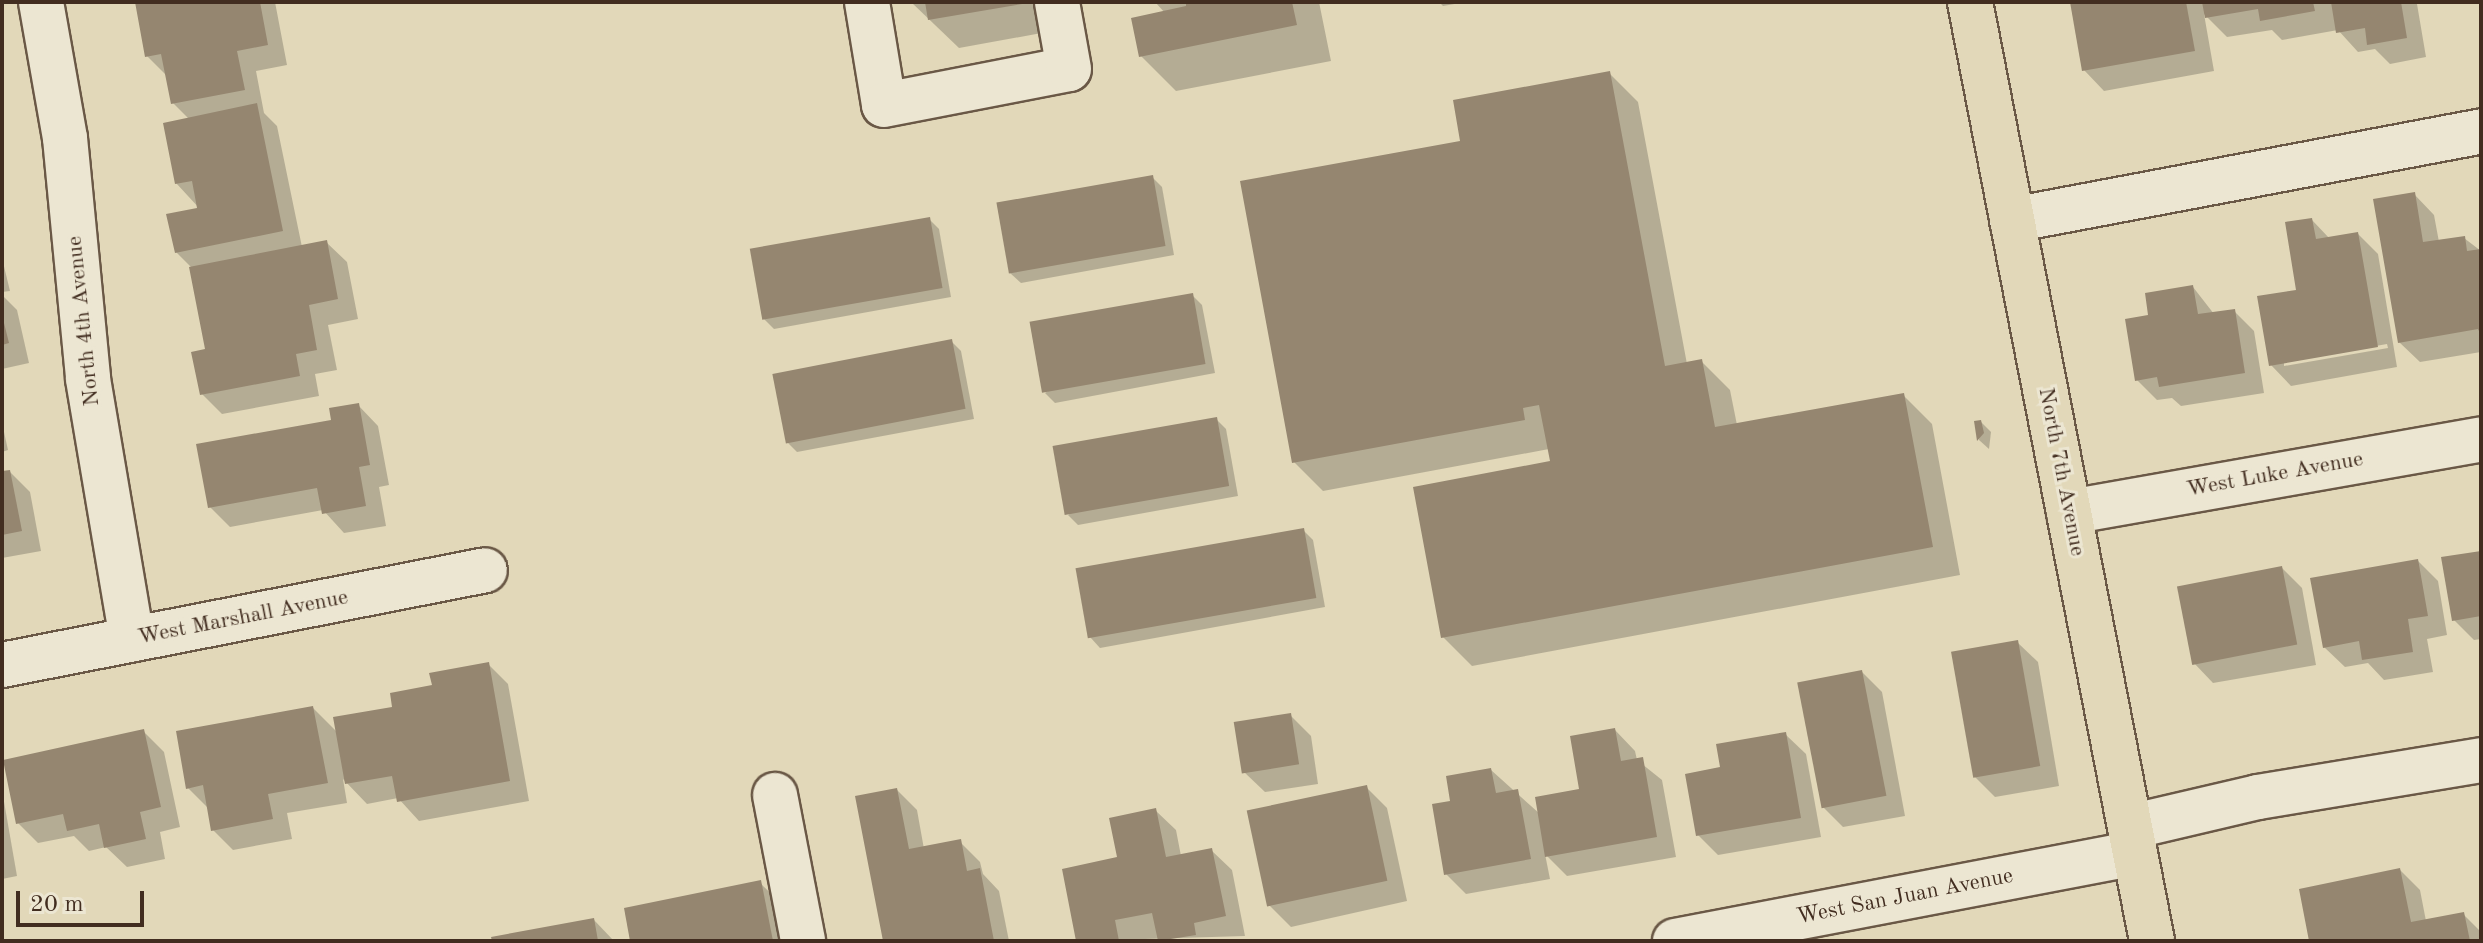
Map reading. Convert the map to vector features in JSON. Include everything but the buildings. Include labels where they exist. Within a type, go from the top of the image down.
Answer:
[{"type":"main road","name":"North 7th Avenue","points":[[1970,2],[2152,941]]},
{"type":"street","name":"North 4th Avenue","points":[[41,2],[65,138],[88,379],[132,639]]},
{"type":"street","points":[[867,2],[884,105],[1069,69],[1057,2]]},
{"type":"street","points":[[2012,220],[2481,131]]},
{"type":"street","name":"West Luke Avenue","points":[[2069,512],[2481,439]]},
{"type":"street","name":"West Marshall Avenue","points":[[2,665],[485,570]]},
{"type":"street","name":"West San Juan Avenue","points":[[1675,941],[2132,840],[2258,797],[2481,760]]},
{"type":"street","points":[[775,795],[803,941]]}]
